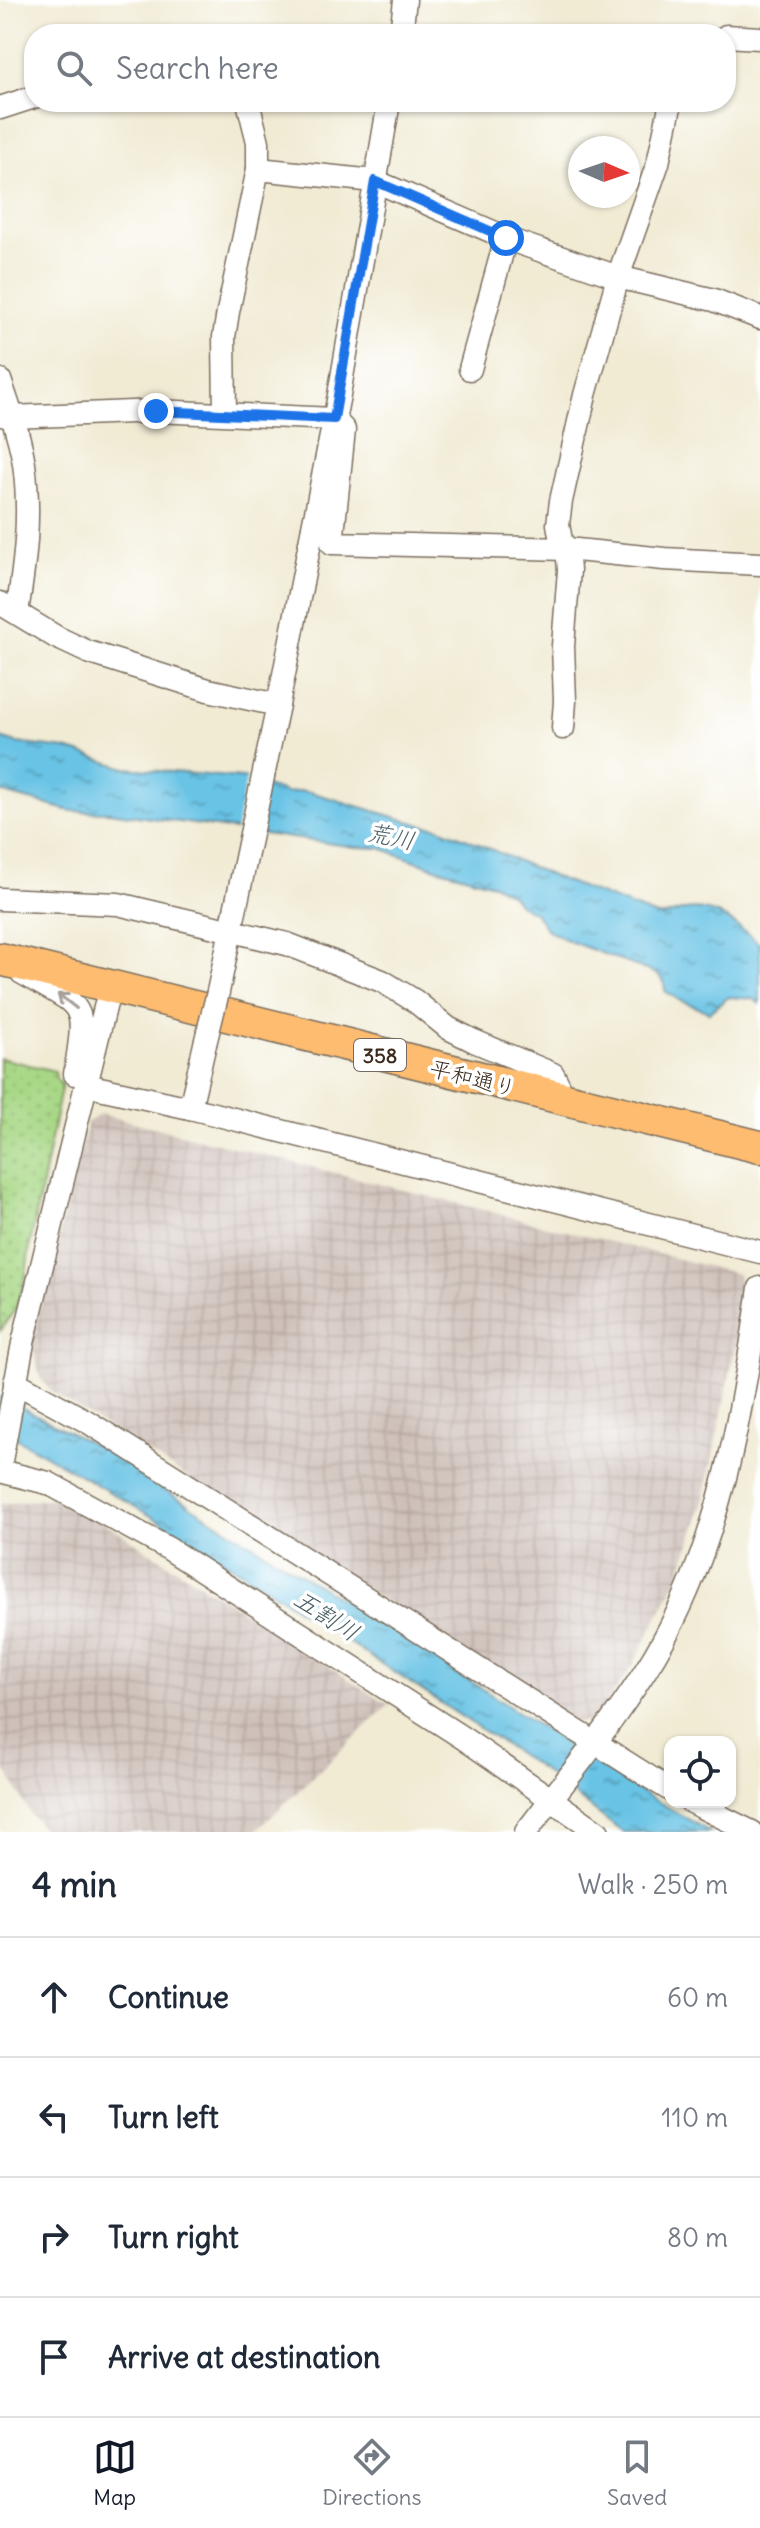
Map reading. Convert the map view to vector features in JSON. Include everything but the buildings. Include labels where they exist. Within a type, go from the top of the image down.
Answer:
[{"type":"highway","name":"平和通り","points":[[0,960],[760,1147]]},
{"type":"street","points":[[402,24],[405,0]]},
{"type":"street","points":[[736,37],[760,38]]},
{"type":"street","points":[[2,100],[24,98]]},
{"type":"street","points":[[225,413],[226,324],[258,169],[258,142],[250,112]]},
{"type":"street","points":[[190,1108],[218,992],[277,710],[334,419],[387,112]]},
{"type":"street","points":[[563,728],[563,646],[569,570],[567,549],[561,541],[558,524],[561,501],[585,395],[618,277],[658,163],[669,112]]},
{"type":"street","points":[[258,169],[375,181],[506,238],[618,277],[714,300],[760,318]]},
{"type":"street","points":[[470,369],[506,238]]},
{"type":"street","points":[[0,380],[6,416],[24,461],[28,518],[25,564],[8,608],[88,652],[277,710]]},
{"type":"street","points":[[6,416],[156,411],[334,419],[344,430],[332,543],[567,549],[664,559],[760,564]]},
{"type":"street","points":[[0,899],[118,904],[230,925],[287,944],[382,981],[415,1001],[448,1028],[553,1074],[559,1086],[559,1099]]},
{"type":"street","points":[[0,960],[66,997],[82,1018],[83,1029],[73,1082],[76,1127]]},
{"type":"street","points":[[110,987],[15,1387],[1,1462],[48,1483],[169,1549],[555,1794],[598,1832]]},
{"type":"street","points":[[86,1085],[190,1108],[760,1252]]},
{"type":"street","points":[[526,1832],[608,1727],[655,1656],[678,1612],[695,1571],[727,1469],[748,1371],[760,1288]]},
{"type":"street","points":[[15,1387],[88,1422],[591,1746],[664,1787]]},
{"type":"street","points":[[703,1808],[752,1832]]},
{"type":"shaded area","points":[[101,1114],[738,1274],[744,1306],[703,1504],[679,1576],[633,1665],[595,1720],[578,1723],[53,1393],[41,1379],[31,1343],[88,1122]]},
{"type":"shaded area","points":[[54,1498],[97,1518],[389,1705],[255,1832],[46,1832],[30,1814],[0,1759],[0,1504]]},
{"type":"green space","points":[[0,1058],[55,1071],[56,1079],[62,1084],[25,1280],[16,1308],[0,1331]]},
{"type":"water","name":"荒川","points":[[0,738],[66,749],[126,768],[264,780],[266,786],[287,793],[310,792],[437,827],[654,915],[667,916],[696,909],[717,914],[760,944],[760,1004],[754,999],[729,997],[709,1012],[679,1000],[665,991],[664,981],[657,974],[547,930],[535,913],[493,884],[380,848],[109,812],[71,811],[0,792]]},
{"type":"water","name":"五割川","points":[[0,1396],[109,1453],[417,1646],[664,1805],[664,1808],[710,1832],[622,1832],[537,1766],[191,1539],[0,1429]]},
{"type":"pier","points":[[247,775],[265,776],[257,837],[235,834]]},
{"type":"route","points":[[156,411],[334,419],[375,181],[506,238]]}]
